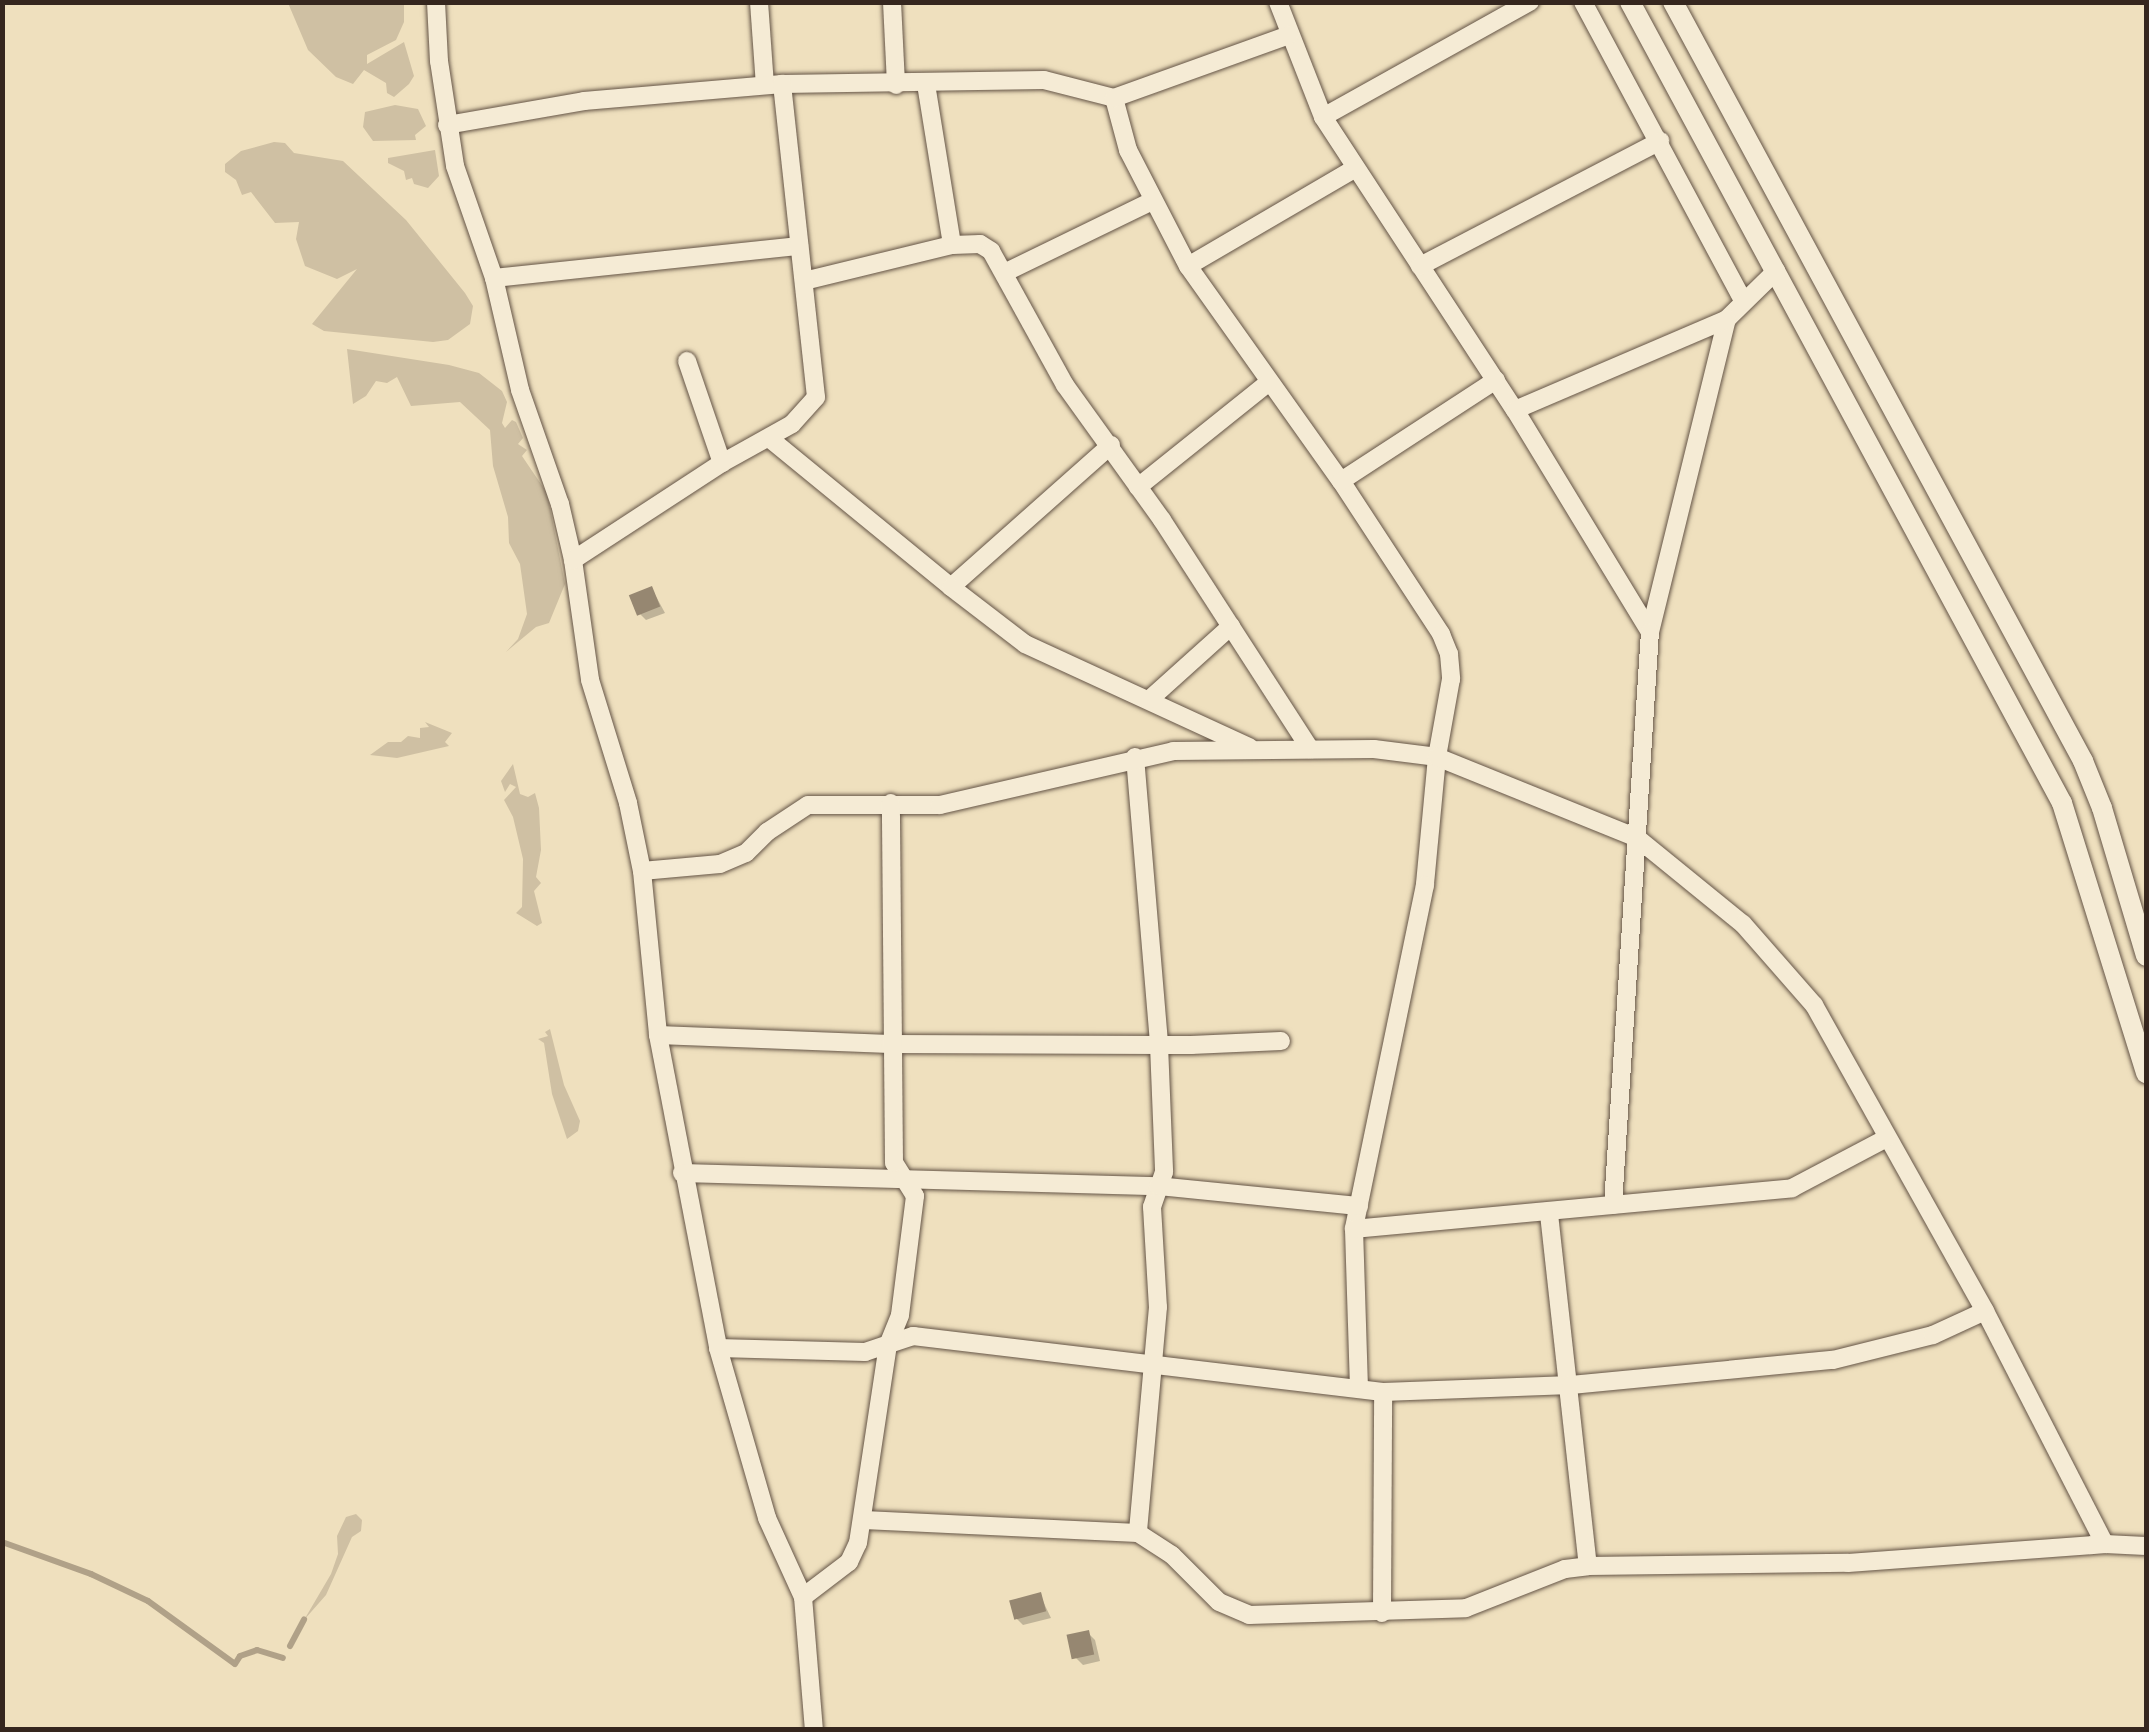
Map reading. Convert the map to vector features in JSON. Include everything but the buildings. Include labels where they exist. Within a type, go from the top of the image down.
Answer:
[{"type":"street","points":[[436,2],[447,125],[455,166],[494,278],[520,390],[560,504],[574,560],[590,680],[628,803],[642,871],[658,1034],[718,1348],[767,1518],[803,1597],[814,1730]]},
{"type":"street","points":[[574,560],[722,463],[792,424],[816,397],[799,246],[759,2]]},
{"type":"street","points":[[892,2],[896,85]]},
{"type":"street","points":[[1278,2],[1323,117],[1496,380],[1650,632]]},
{"type":"street","points":[[1323,117],[1530,2]]},
{"type":"street","points":[[1583,2],[1743,301]]},
{"type":"street","points":[[1630,2],[2062,803],[2146,1072]]},
{"type":"street","points":[[1674,2],[2084,761],[2146,956]]},
{"type":"street","points":[[447,125],[584,101],[774,85],[1044,80],[1114,98],[1289,35]]},
{"type":"street","points":[[926,84],[952,245]]},
{"type":"street","points":[[1114,98],[1128,150],[1188,266],[1341,481],[1442,634],[1449,654],[1451,679],[1436,756],[1425,885],[1354,1230],[1359,1386]]},
{"type":"street","points":[[1420,266],[1660,141]]},
{"type":"street","points":[[1188,266],[1356,168]]},
{"type":"street","points":[[1004,273],[1152,200]]},
{"type":"street","points":[[804,281],[952,245],[980,244],[991,252],[1065,385],[1111,445],[1310,749]]},
{"type":"street","points":[[494,278],[799,246]]},
{"type":"street","points":[[1515,410],[1727,319],[1776,271]]},
{"type":"street","points":[[1613,1204],[1650,632],[1727,319]]},
{"type":"street","points":[[687,361],[722,463]]},
{"type":"street","points":[[1341,481],[1496,380]]},
{"type":"street","points":[[1138,486],[1269,382]]},
{"type":"street","points":[[769,438],[1025,644],[1254,750]]},
{"type":"street","points":[[951,587],[1111,445]]},
{"type":"street","points":[[1917,534],[1950,517]]},
{"type":"street","points":[[1150,699],[1230,626]]},
{"type":"street","points":[[642,871],[720,864],[746,853],[766,832],[808,805],[940,805],[1173,751],[1374,748],[1436,756],[1637,838],[1743,924],[1814,1005],[1985,1311],[2105,1544]]},
{"type":"street","points":[[1135,757],[1159,1045],[1164,1172],[1152,1207],[1158,1307],[1138,1533]]},
{"type":"street","points":[[803,1597],[849,1562],[864,1520],[888,1345],[900,1315],[916,1196],[894,1164],[890,1044],[891,803]]},
{"type":"street","points":[[658,1034],[890,1044],[1159,1045],[1281,1041]]},
{"type":"street","points":[[1354,1230],[1792,1188],[1886,1138]]},
{"type":"street","points":[[682,1173],[1158,1186],[1359,1206]]},
{"type":"street","points":[[1549,1214],[1571,1384],[1588,1566]]},
{"type":"street","points":[[718,1348],[865,1352],[913,1336],[1359,1386],[1383,1392],[1571,1384],[1833,1360],[1933,1334],[1985,1311]]},
{"type":"street","points":[[1382,1614],[1383,1392]]},
{"type":"street","points":[[864,1520],[1138,1533],[1172,1555],[1234,1610],[1249,1615],[1382,1614],[1466,1608],[1565,1568],[1588,1566],[1848,1563],[2105,1544],[2146,1546]]},
{"type":"shaded area","points":[[288,3],[404,3],[404,22],[396,40],[367,55],[367,64],[404,42],[414,76],[394,97],[387,93],[386,83],[364,70],[353,84],[336,77],[308,50]]},
{"type":"shaded area","points":[[395,105],[418,109],[426,126],[415,135],[416,140],[373,141],[363,127],[365,112]]},
{"type":"shaded area","points":[[285,143],[294,153],[343,161],[406,220],[465,293],[473,306],[470,324],[448,340],[433,342],[324,331],[312,324],[357,269],[337,279],[305,266],[296,239],[299,222],[275,223],[251,192],[242,195],[236,180],[225,172],[225,164],[241,151]]},
{"type":"shaded area","points":[[435,150],[439,176],[428,188],[414,184],[412,178],[406,180],[404,171],[388,163],[388,158]]},
{"type":"shaded area","points":[[347,349],[479,373],[502,391],[507,402],[502,423],[505,428],[512,420],[516,422],[523,438],[518,444],[527,450],[522,456],[547,493],[565,584],[549,623],[536,627],[506,652],[518,639],[527,614],[520,564],[509,543],[508,517],[493,466],[490,430],[460,402],[411,406],[397,377],[387,383],[376,381],[366,396],[353,404]]},
{"type":"shaded area","points":[[425,722],[452,733],[445,742],[449,746],[397,758],[370,755],[388,742],[401,742],[408,736],[420,738],[420,728],[429,727]]},
{"type":"shaded area","points":[[513,764],[520,794],[528,797],[535,793],[539,808],[541,850],[536,877],[541,883],[534,891],[542,923],[537,926],[516,913],[522,907],[523,859],[513,817],[504,800],[516,787],[510,784],[505,792],[501,781]]},
{"type":"shaded area","points":[[550,1029],[564,1085],[580,1121],[578,1131],[567,1139],[552,1094],[544,1043],[538,1039],[548,1036],[545,1032]]},
{"type":"shaded area","points":[[356,1514],[362,1520],[361,1531],[352,1537],[326,1595],[304,1620],[331,1574],[338,1554],[337,1536],[346,1517]]},
{"type":"waterway","points":[[2,1542],[91,1574],[148,1601],[235,1664],[240,1656],[257,1650],[283,1658]]},
{"type":"waterway","points":[[290,1646],[304,1620]]}]
